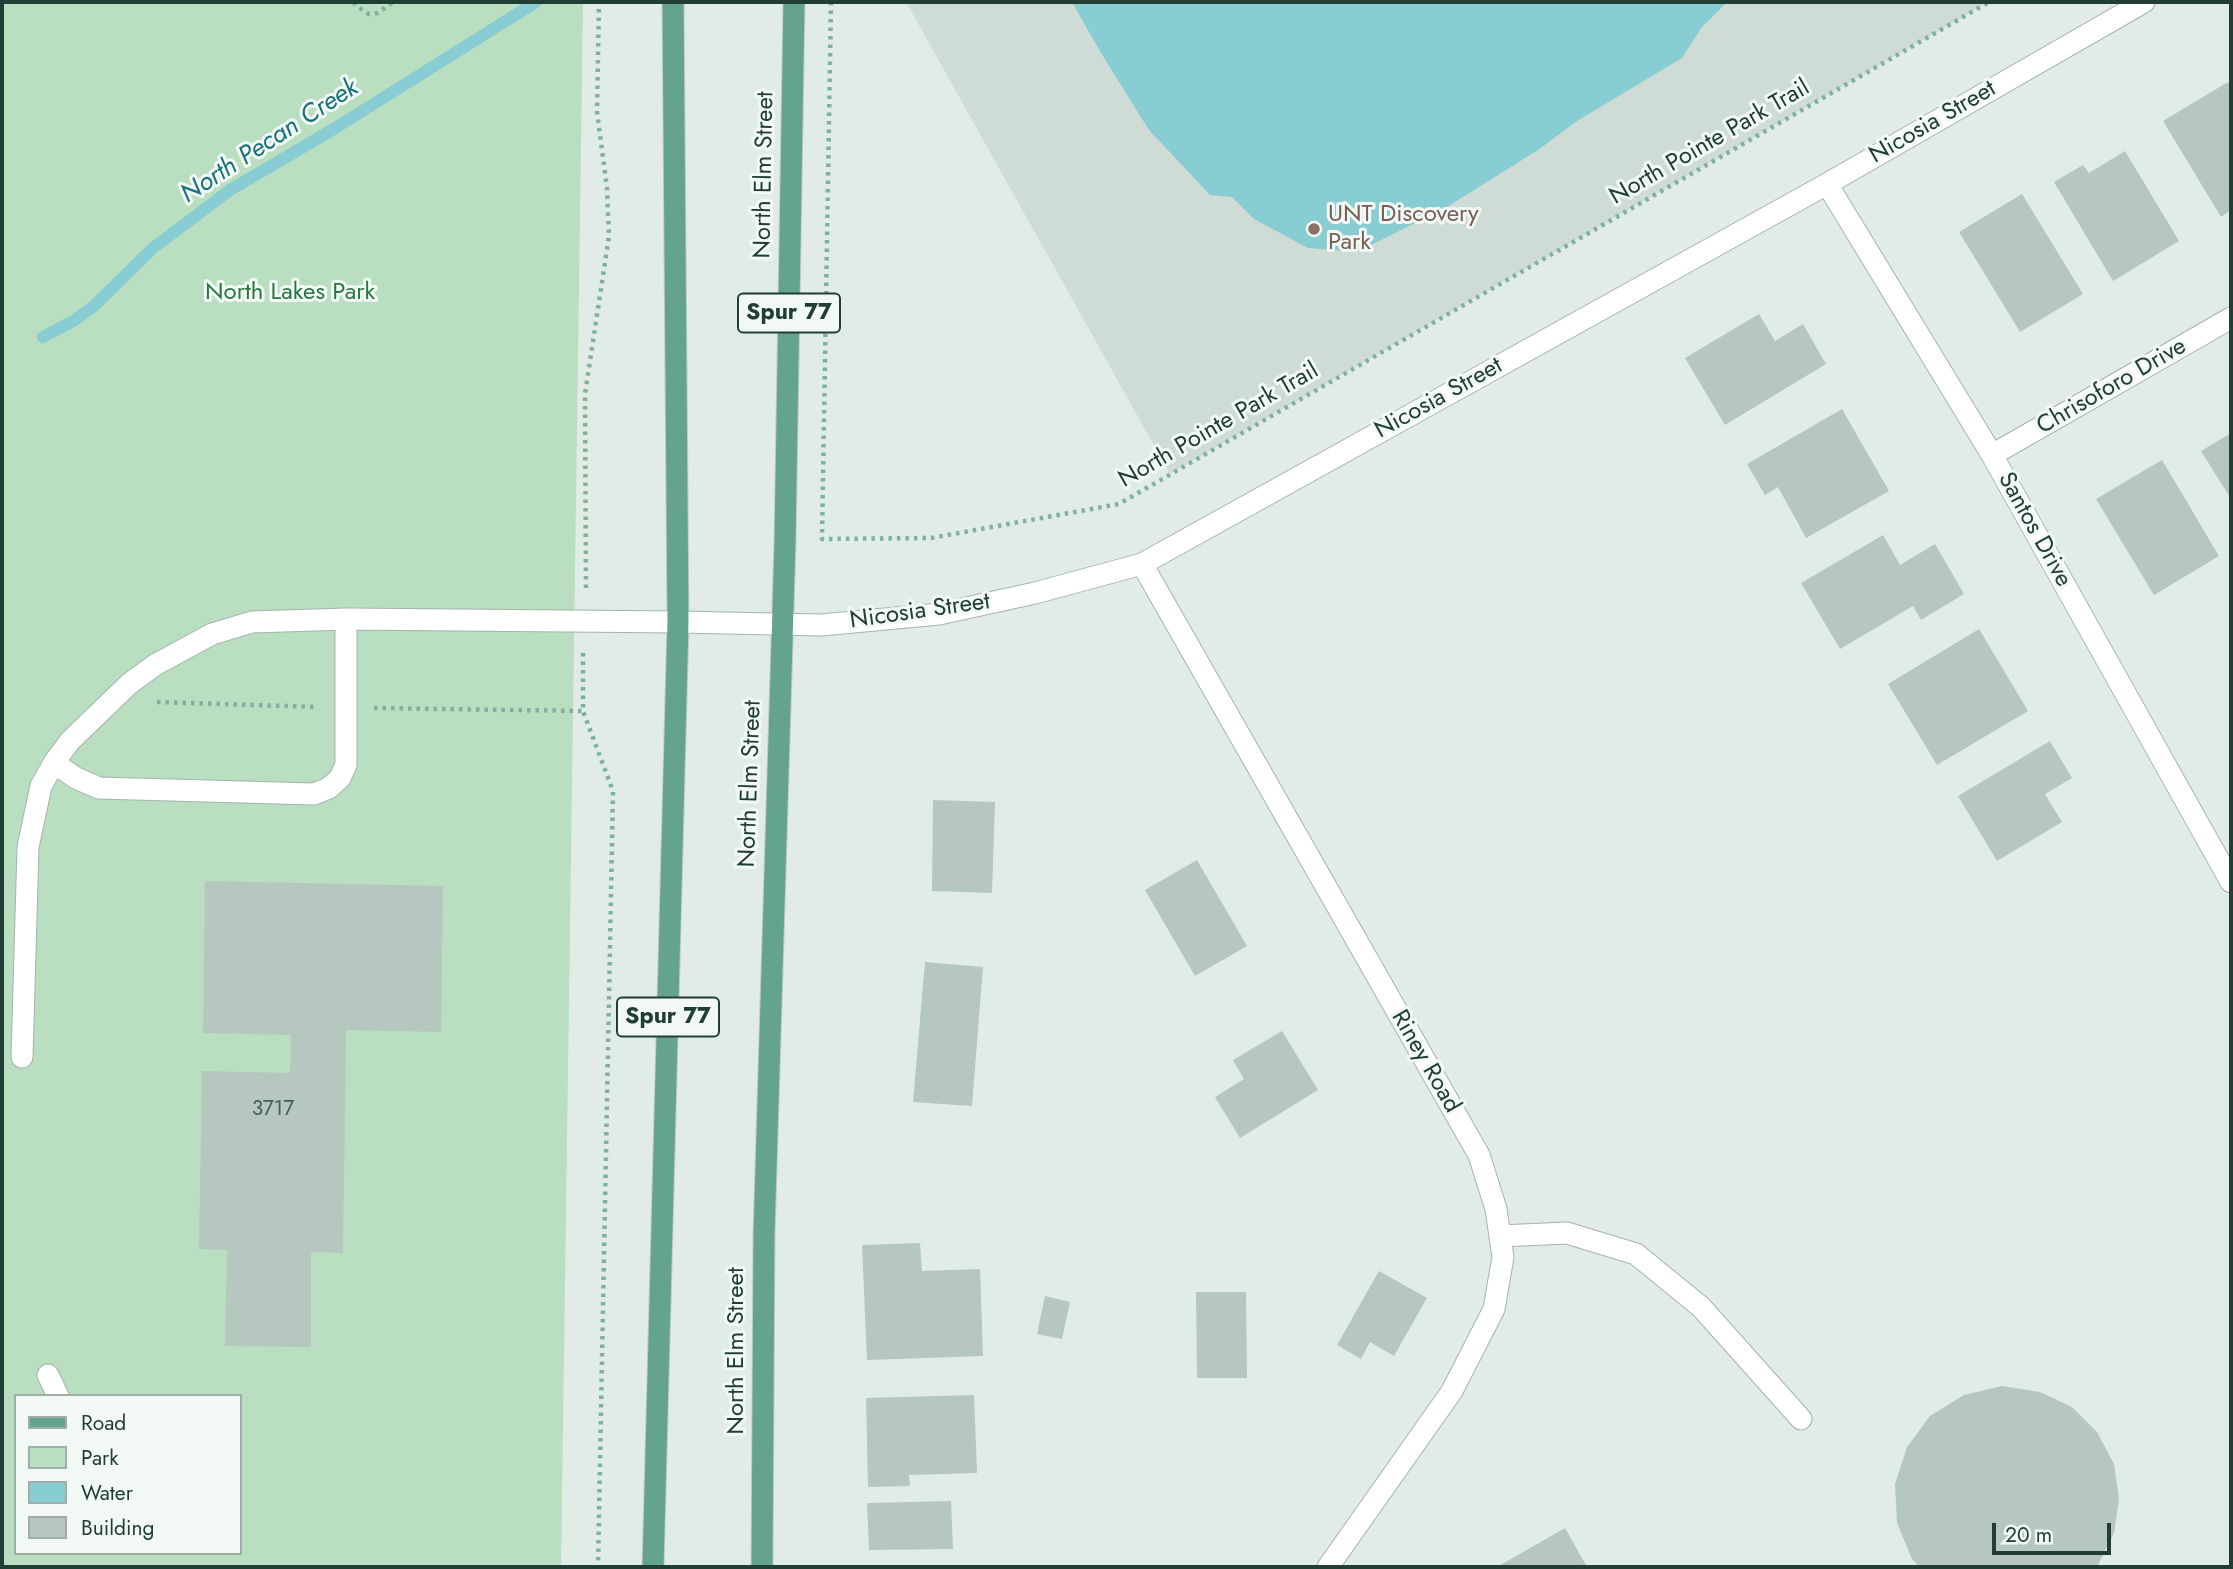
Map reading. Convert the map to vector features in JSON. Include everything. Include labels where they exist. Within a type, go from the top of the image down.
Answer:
[{"type":"main road","name":"Spur 77","points":[[653,1567],[678,622],[673,2]]},
{"type":"main road","name":"North Elm Street","points":[[762,1567],[764,1234],[783,624],[794,2]]},
{"type":"street","name":"Nicosia Street","points":[[22,1057],[28,848],[41,786],[69,741],[129,684],[181,649],[212,634],[252,622],[288,619],[821,625],[939,614],[1035,593],[1142,564],[1827,184],[2144,2]]},
{"type":"street","name":"Santos Drive","points":[[1827,184],[1992,455],[2231,883]]},
{"type":"street","name":"Chrisoforo Drive","points":[[1992,455],[2231,318]]},
{"type":"street","name":"Riney Road","points":[[1142,564],[1479,1155],[1496,1209],[1503,1257],[1494,1308],[1452,1391],[1328,1567]]},
{"type":"street","points":[[54,763],[76,778],[99,788],[314,794],[329,788],[340,778],[346,765],[346,619]]},
{"type":"street","points":[[1500,1236],[1567,1233],[1636,1254],[1701,1307],[1801,1419]]},
{"type":"street","points":[[48,1375],[57,1394]]},
{"type":"path","points":[[354,2],[369,14],[379,13],[393,2]]},
{"type":"path","points":[[586,588],[585,394],[609,236],[607,188],[597,112],[599,2]]},
{"type":"path","name":"North Pointe Park Trail","points":[[831,2],[822,539],[931,538],[1119,504],[1989,2]]},
{"type":"path","points":[[583,653],[583,711],[613,791],[598,1567]]},
{"type":"shaded area","name":"UNT Discovery Park","points":[[906,2],[1989,2],[1170,474]]},
{"type":"green space","name":"North Lakes Park","points":[[2,2],[583,2],[561,1567],[2,1567]]},
{"type":"water","points":[[1072,2],[1727,2],[1702,27],[1682,58],[1577,121],[1538,150],[1447,207],[1357,252],[1308,248],[1254,219],[1232,197],[1210,195],[1149,130]]},
{"type":"building","points":[[2228,82],[2231,87],[2231,210],[2221,217],[2163,121]]},
{"type":"building","points":[[2125,151],[2179,241],[2113,281],[2054,182],[2083,165],[2089,173]]},
{"type":"building","points":[[2022,194],[2083,294],[2020,332],[1959,232]]},
{"type":"building","points":[[1759,314],[1775,341],[1803,324],[1826,364],[1725,425],[1685,358]]},
{"type":"building","points":[[1842,409],[1889,491],[1806,538],[1778,487],[1765,495],[1747,464]]},
{"type":"building","points":[[2231,433],[2231,499],[2201,451]]},
{"type":"building","points":[[2162,460],[2219,556],[2154,595],[2096,499]]},
{"type":"building","points":[[1883,535],[1900,565],[1935,544],[1964,594],[1921,620],[1913,606],[1840,649],[1801,583]]},
{"type":"building","points":[[1979,629],[2028,711],[1937,765],[1888,684]]},
{"type":"building","points":[[2050,741],[2072,778],[2045,794],[2062,822],[1997,861],[1958,796]]},
{"type":"building","points":[[933,800],[995,802],[992,893],[932,891]]},
{"type":"building","points":[[1197,860],[1247,946],[1195,976],[1145,890]]},
{"type":"building","points":[[205,881],[443,886],[441,1032],[346,1030],[343,1253],[311,1252],[311,1347],[225,1346],[227,1250],[199,1249],[202,1071],[290,1073],[291,1035],[203,1033]]},
{"type":"building","points":[[925,962],[983,967],[972,1106],[913,1102]]},
{"type":"building","points":[[1282,1031],[1318,1090],[1240,1138],[1215,1097],[1244,1079],[1233,1060]]},
{"type":"building","points":[[920,1243],[922,1271],[980,1269],[983,1356],[867,1360],[862,1245]]},
{"type":"building","points":[[1379,1271],[1427,1298],[1394,1356],[1370,1342],[1361,1359],[1337,1345]]},
{"type":"building","points":[[1196,1292],[1246,1292],[1247,1378],[1197,1378]]},
{"type":"building","points":[[1045,1296],[1070,1302],[1062,1339],[1037,1334]]},
{"type":"building","points":[[2002,1386],[2040,1392],[2072,1407],[2097,1432],[2114,1464],[2119,1499],[2114,1533],[2097,1567],[1919,1567],[1912,1559],[1897,1523],[1895,1484],[1907,1447],[1930,1416],[1964,1395]]},
{"type":"building","points":[[974,1395],[977,1473],[909,1475],[910,1486],[868,1487],[866,1398]]},
{"type":"building","points":[[951,1501],[953,1549],[869,1550],[867,1503]]},
{"type":"building","points":[[1565,1528],[1587,1567],[1497,1567]]},
{"type":"waterway","name":"North Pecan Creek","points":[[43,337],[94,306],[153,248],[230,190],[332,130],[536,2]]},
{"type":"place","name":"UNT Discovery Park","points":[[1314,229]]}]
